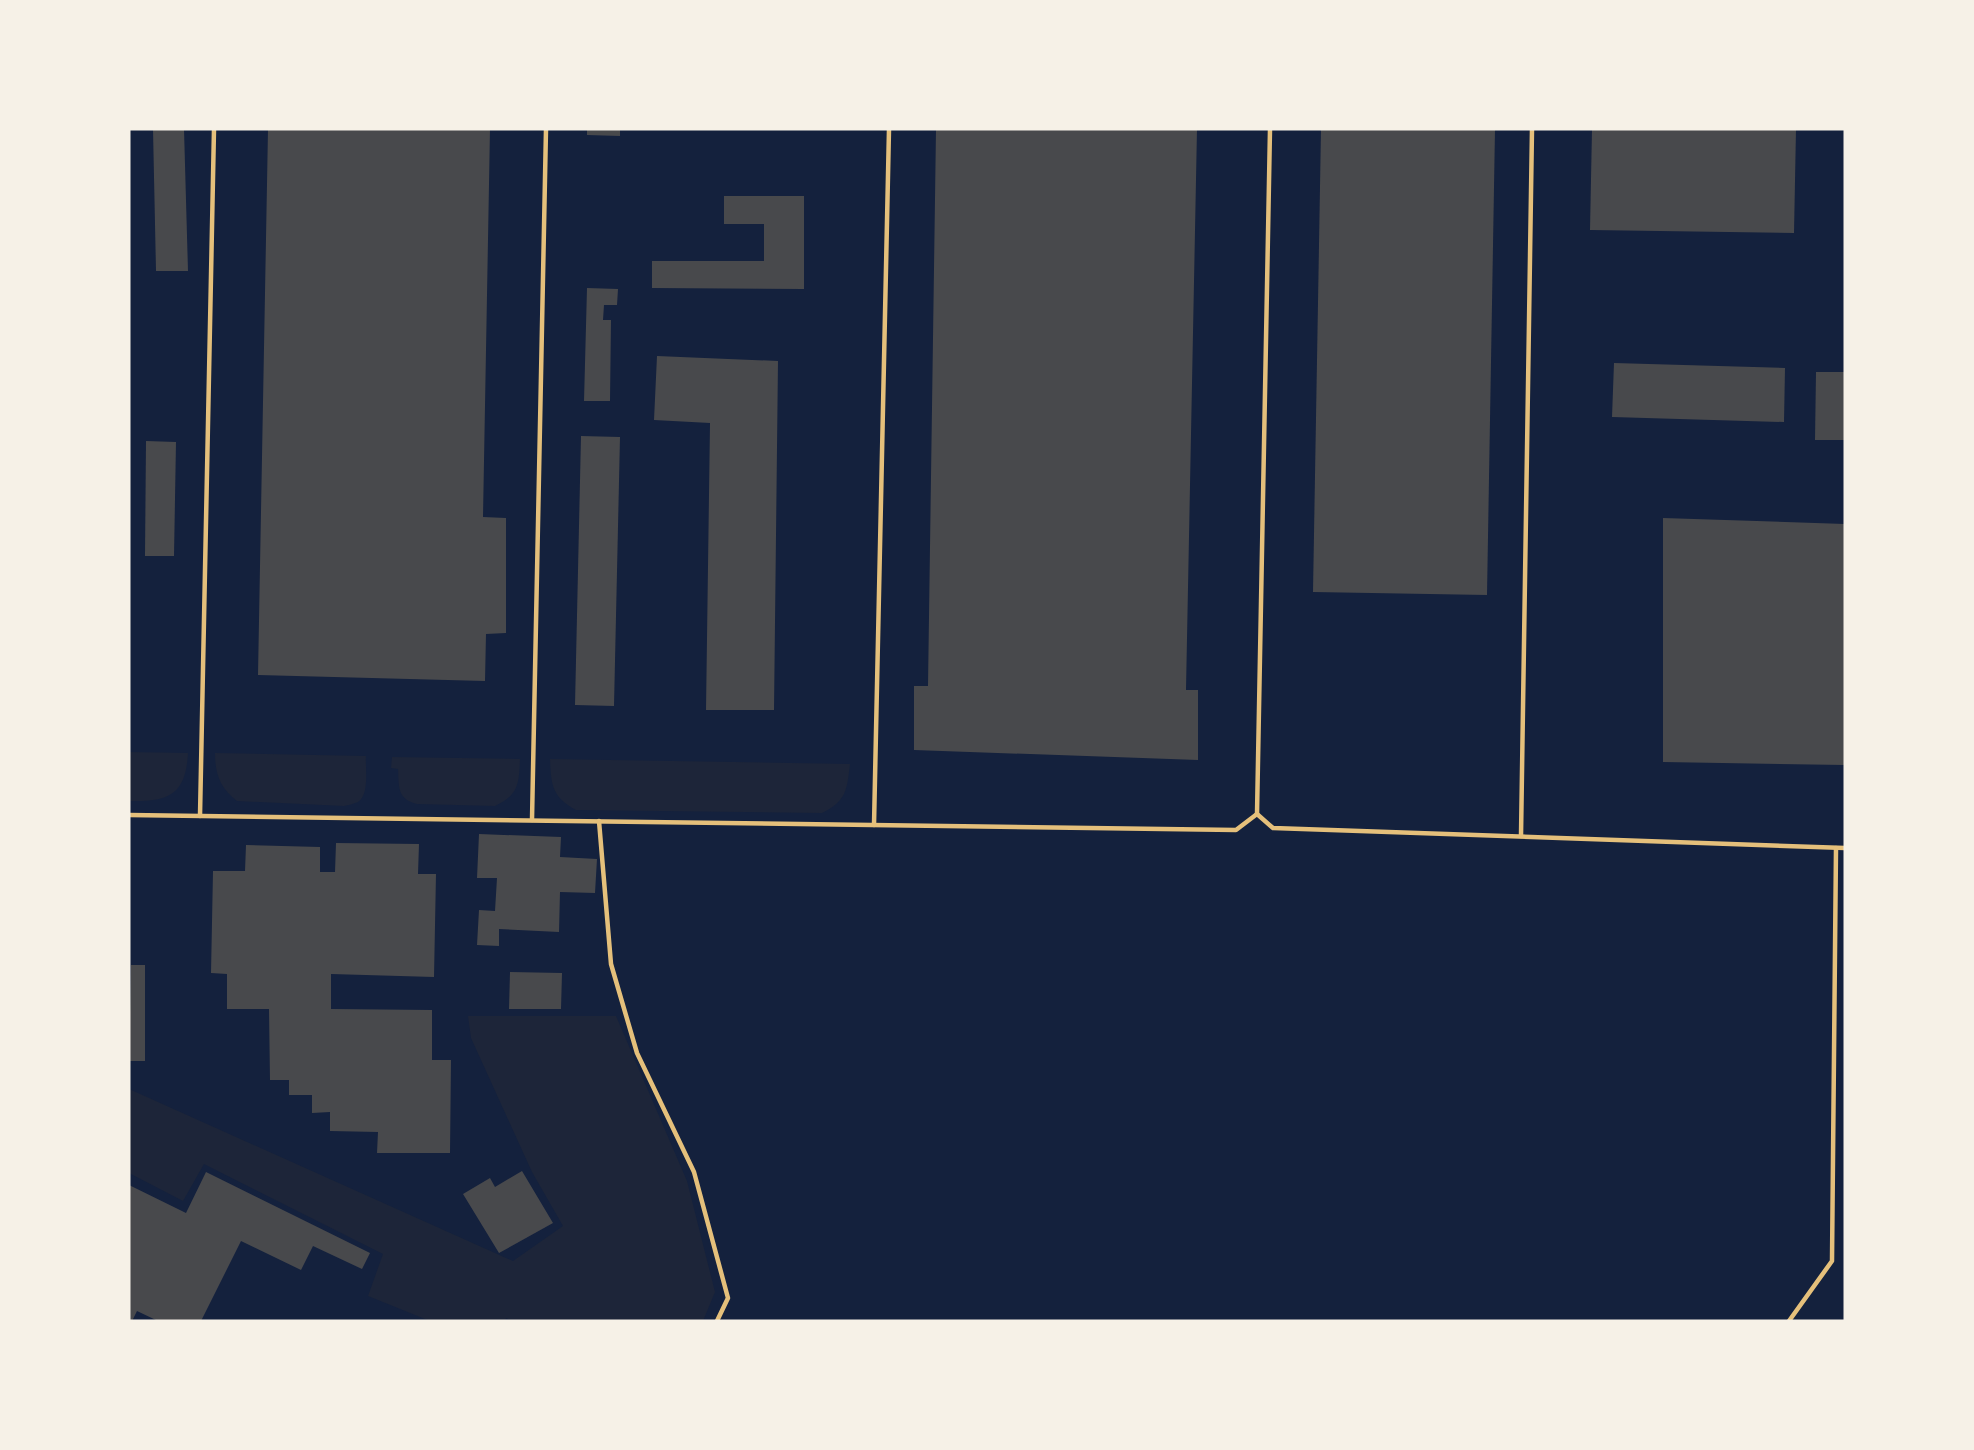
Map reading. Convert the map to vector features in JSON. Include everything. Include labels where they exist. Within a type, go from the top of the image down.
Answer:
[{"type":"lane","points":[[201,816],[214,129]]},
{"type":"lane","points":[[532,820],[546,129]]},
{"type":"lane","points":[[874,825],[889,129]]},
{"type":"lane","points":[[1270,129],[1257,814],[1273,828],[1845,848]]},
{"type":"lane","points":[[1521,836],[1532,129]]},
{"type":"lane","points":[[129,815],[1236,830],[1257,814]]},
{"type":"lane","points":[[599,821],[611,964],[637,1053],[694,1172],[728,1298],[717,1321]]},
{"type":"lane","points":[[1789,1321],[1832,1261],[1836,848]]},
{"type":"shaded area","points":[[129,752],[188,753],[179,787],[172,793],[154,800],[129,801]]},
{"type":"shaded area","points":[[215,753],[366,756],[364,793],[358,802],[344,806],[237,801],[226,791],[220,780]]},
{"type":"shaded area","points":[[392,757],[520,759],[518,782],[513,793],[495,806],[417,804],[410,802],[402,795],[398,769],[391,768]]},
{"type":"shaded area","points":[[550,759],[850,764],[848,781],[841,799],[822,813],[576,810],[557,795],[552,783]]},
{"type":"shaded area","points":[[468,1016],[616,1016],[687,1181],[715,1292],[703,1321],[513,1321],[506,1318],[505,1321],[430,1321],[368,1296],[383,1254],[204,1164],[183,1201],[129,1173],[129,1089],[513,1261],[563,1226],[532,1172],[471,1038]]},
{"type":"building","points":[[153,129],[184,129],[188,271],[156,271]]},
{"type":"building","points":[[268,129],[490,129],[483,517],[506,518],[506,633],[486,634],[485,681],[258,675]]},
{"type":"building","points":[[587,129],[620,129],[620,136],[587,135]]},
{"type":"building","points":[[936,129],[1197,129],[1186,690],[1198,690],[1198,760],[914,750],[914,686],[928,686]]},
{"type":"building","points":[[1321,129],[1495,129],[1487,595],[1313,592]]},
{"type":"building","points":[[1592,129],[1796,129],[1794,233],[1590,230]]},
{"type":"building","points":[[724,196],[804,196],[804,289],[652,288],[652,261],[764,261],[764,224],[724,224]]},
{"type":"building","points":[[587,288],[618,289],[617,305],[604,305],[603,320],[611,320],[610,401],[584,401]]},
{"type":"building","points":[[657,356],[778,361],[774,710],[706,710],[710,423],[654,420]]},
{"type":"building","points":[[1614,363],[1785,368],[1784,422],[1612,417]]},
{"type":"building","points":[[1816,372],[1845,372],[1845,440],[1815,440]]},
{"type":"building","points":[[581,436],[620,437],[614,706],[575,705]]},
{"type":"building","points":[[146,441],[176,442],[174,556],[145,556]]},
{"type":"building","points":[[1663,518],[1845,524],[1845,765],[1663,762]]},
{"type":"building","points":[[479,834],[561,837],[560,857],[597,859],[595,893],[560,892],[559,932],[499,929],[499,946],[477,945],[479,910],[495,911],[497,878],[477,878]]},
{"type":"building","points":[[336,843],[419,844],[418,874],[436,874],[434,977],[331,974],[331,1009],[432,1010],[432,1060],[451,1060],[450,1153],[377,1153],[378,1132],[330,1131],[330,1112],[312,1113],[312,1095],[289,1095],[289,1080],[270,1080],[269,1009],[227,1009],[227,974],[211,973],[213,871],[245,871],[246,845],[320,847],[320,872],[335,872]]},
{"type":"building","points":[[131,965],[145,965],[145,1061],[129,1061]]},
{"type":"building","points":[[510,972],[562,973],[561,1009],[509,1009]]},
{"type":"building","points":[[522,1171],[553,1223],[499,1253],[463,1194],[490,1178],[495,1187]]},
{"type":"building","points":[[206,1172],[370,1253],[362,1269],[313,1246],[301,1270],[241,1241],[201,1321],[158,1321],[137,1311],[132,1321],[129,1320],[129,1185],[186,1213]]}]
